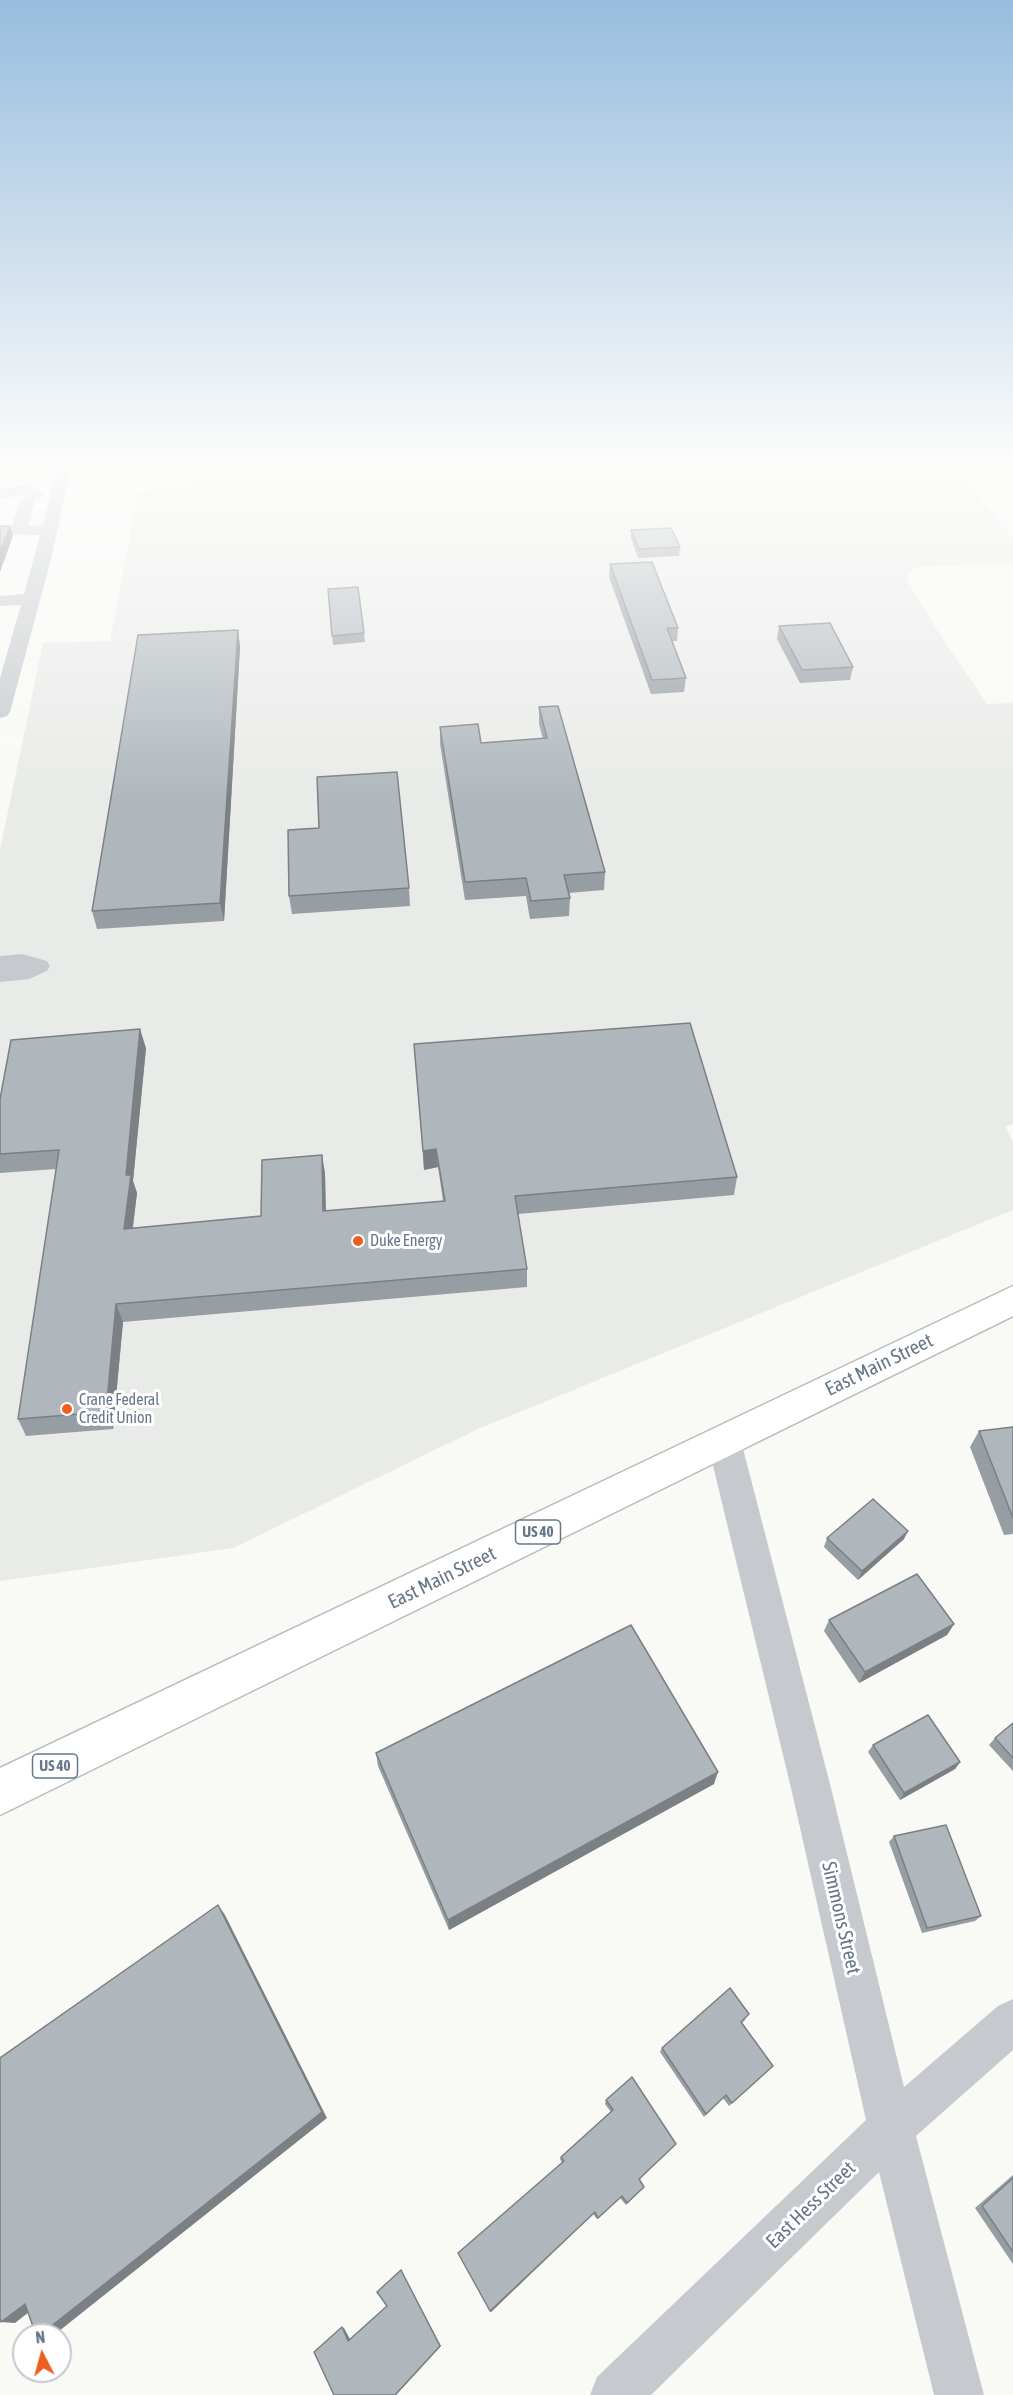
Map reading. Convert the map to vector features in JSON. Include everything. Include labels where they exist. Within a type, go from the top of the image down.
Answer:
[{"type":"main road","name":"East Main Street","points":[[0,1792],[1013,1300]]},
{"type":"street","points":[[0,712],[38,574]]},
{"type":"street","points":[[0,601],[31,599]]},
{"type":"street","points":[[0,964],[22,962],[38,966],[20,973],[0,974]]},
{"type":"street","name":"Simmons Street","points":[[724,1441],[811,1788],[891,2128],[959,2395]]},
{"type":"street","name":"East Hess Street","points":[[615,2395],[891,2128],[1013,2022]]},
{"type":"shaded area","name":"Duke Energy","points":[[123,574],[910,574],[906,578],[937,630],[987,704],[1013,703],[1013,1124],[1005,1126],[1013,1142],[1013,1210],[478,1429],[233,1548],[0,1581],[0,850],[43,643],[110,641]]},
{"type":"building","points":[[614,574],[657,574],[678,628],[667,628],[686,678],[652,680]]},
{"type":"building","points":[[358,587],[364,633],[332,636],[328,589]]},
{"type":"building","points":[[830,623],[853,667],[802,670],[779,626]]},
{"type":"building","points":[[238,630],[220,903],[92,911],[138,635]]},
{"type":"building","points":[[558,706],[605,872],[564,875],[570,898],[531,901],[526,878],[465,882],[440,727],[478,724],[481,743],[547,738],[539,707]]},
{"type":"building","points":[[397,772],[409,888],[289,896],[288,830],[319,828],[317,777]]},
{"type":"building","name":"Duke Energy","points":[[690,1023],[737,1177],[515,1196],[527,1269],[116,1304],[106,1412],[18,1419],[59,1150],[0,1154],[0,1099],[11,1040],[140,1029],[126,1175],[131,1175],[124,1229],[261,1216],[262,1160],[322,1155],[323,1211],[445,1201],[436,1149],[423,1151],[414,1044]]},
{"type":"building","points":[[1013,1427],[1013,1518],[979,1431]]},
{"type":"building","points":[[873,1499],[908,1531],[862,1571],[827,1538]]},
{"type":"building","points":[[917,1574],[954,1624],[865,1672],[829,1620]]},
{"type":"building","points":[[631,1625],[718,1772],[448,1920],[376,1753]]},
{"type":"building","points":[[928,1715],[960,1762],[904,1793],[873,1745]]},
{"type":"building","points":[[1013,1723],[1013,1758],[995,1738]]},
{"type":"building","points":[[946,1825],[981,1916],[927,1928],[894,1836]]},
{"type":"building","points":[[218,1905],[322,2112],[55,2323],[32,2323],[25,2304],[1,2322],[0,2058]]},
{"type":"building","points":[[730,1988],[749,2014],[741,2022],[773,2066],[732,2103],[726,2095],[706,2114],[662,2048]]},
{"type":"building","points":[[632,2077],[676,2144],[639,2179],[644,2187],[627,2203],[622,2196],[598,2218],[595,2212],[490,2311],[458,2253],[564,2161],[561,2157],[613,2110],[606,2100]]},
{"type":"building","points":[[1013,2178],[1013,2252],[982,2206]]},
{"type":"building","points":[[401,2270],[440,2346],[395,2395],[334,2395],[314,2352],[342,2327],[348,2341],[387,2306],[377,2292]]},
{"type":"place","name":"Duke Energy","points":[[358,1241]]},
{"type":"place","name":"Crane Federal Credit Union","points":[[67,1409]]}]
